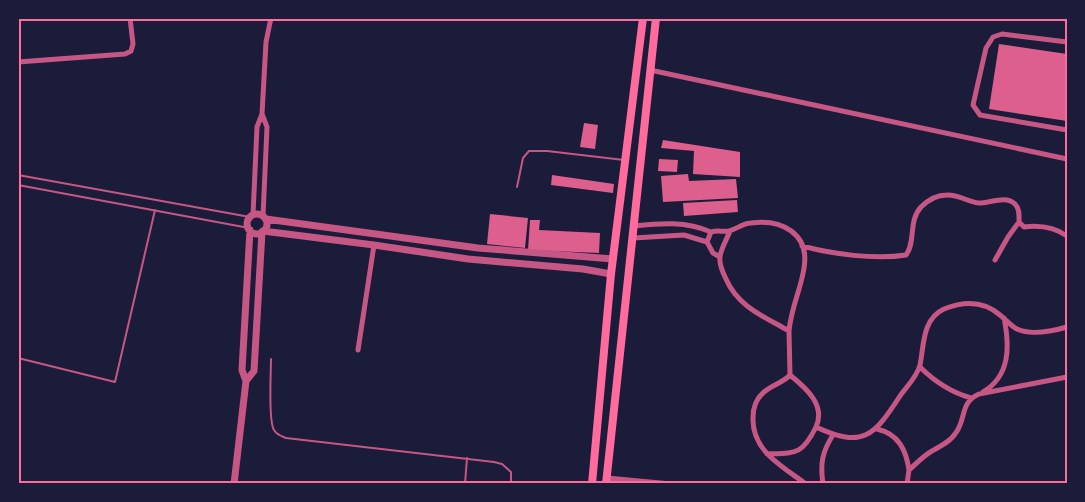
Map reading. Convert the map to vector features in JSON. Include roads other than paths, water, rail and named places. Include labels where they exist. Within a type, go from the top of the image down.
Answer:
[{"type":"main road","points":[[592,484],[611,274],[643,18]]},
{"type":"main road","points":[[607,481],[656,18]]},
{"type":"street","points":[[18,62],[125,54],[131,51],[133,44],[130,18]]},
{"type":"street","points":[[234,484],[246,381],[242,370],[257,127],[262,114],[266,42],[271,18]]},
{"type":"street","points":[[1059,18],[1067,19]]},
{"type":"street","points":[[1067,42],[1002,34],[993,37],[986,48],[973,105],[980,115],[1067,130]]},
{"type":"street","points":[[650,70],[1067,159]]},
{"type":"street","points":[[246,381],[254,371],[263,232],[267,225],[265,204],[267,127],[262,114]]},
{"type":"street","points":[[802,246],[824,252],[871,256],[906,255],[910,248],[913,221],[919,209],[926,202],[944,195],[951,195],[978,203],[1006,200],[1015,204],[1019,211],[1019,222],[995,260]]},
{"type":"street","points":[[254,203],[265,204]]},
{"type":"street","points":[[251,216],[258,214],[265,217],[478,248],[613,259]]},
{"type":"street","points":[[634,226],[663,223],[688,224],[711,232],[730,231],[752,222],[781,225],[793,232],[805,255],[804,267],[790,317],[790,375]]},
{"type":"street","points":[[1019,222],[1024,227],[1049,227],[1067,236]]},
{"type":"street","points":[[250,229],[256,233],[374,244],[476,260],[583,269],[611,274]]},
{"type":"street","points":[[730,231],[720,257],[723,272],[735,297],[789,331]]},
{"type":"street","points":[[707,242],[711,232]]},
{"type":"street","points":[[633,238],[684,235],[707,242],[713,253],[720,257]]},
{"type":"street","points":[[392,248],[393,236]]},
{"type":"street","points":[[358,350],[374,244]]},
{"type":"street","points":[[476,260],[478,248]]},
{"type":"street","points":[[816,427],[847,439],[877,429],[920,367],[924,337],[933,318],[942,310],[977,303],[992,308],[1019,330],[1049,331],[1067,327]]},
{"type":"street","points":[[909,470],[930,452],[949,442],[957,433],[965,407],[971,398],[998,381],[1003,370],[1007,342],[1004,318]]},
{"type":"street","points":[[920,367],[934,381],[955,393],[971,398]]},
{"type":"street","points":[[767,454],[782,454],[802,449],[810,439],[820,416],[815,401],[804,386],[790,375]]},
{"type":"street","points":[[790,375],[762,393],[756,402],[752,414],[755,436],[767,454],[806,484]]},
{"type":"street","points":[[978,394],[1067,377]]},
{"type":"street","points":[[877,429],[887,432],[897,440],[905,452],[909,470],[907,484]]},
{"type":"street","points":[[823,484],[820,468],[822,457],[833,435]]},
{"type":"street","points":[[607,481],[671,484]]},
{"type":"lane","points":[[517,187],[525,153],[534,150],[626,161]]},
{"type":"lane","points":[[18,175],[251,216]]},
{"type":"lane","points":[[18,185],[250,229]]},
{"type":"lane","points":[[18,358],[116,382],[155,210]]},
{"type":"lane","points":[[271,359],[272,421],[278,435],[286,438],[502,464],[511,472],[511,484]]},
{"type":"lane","points":[[465,484],[467,458]]}]
